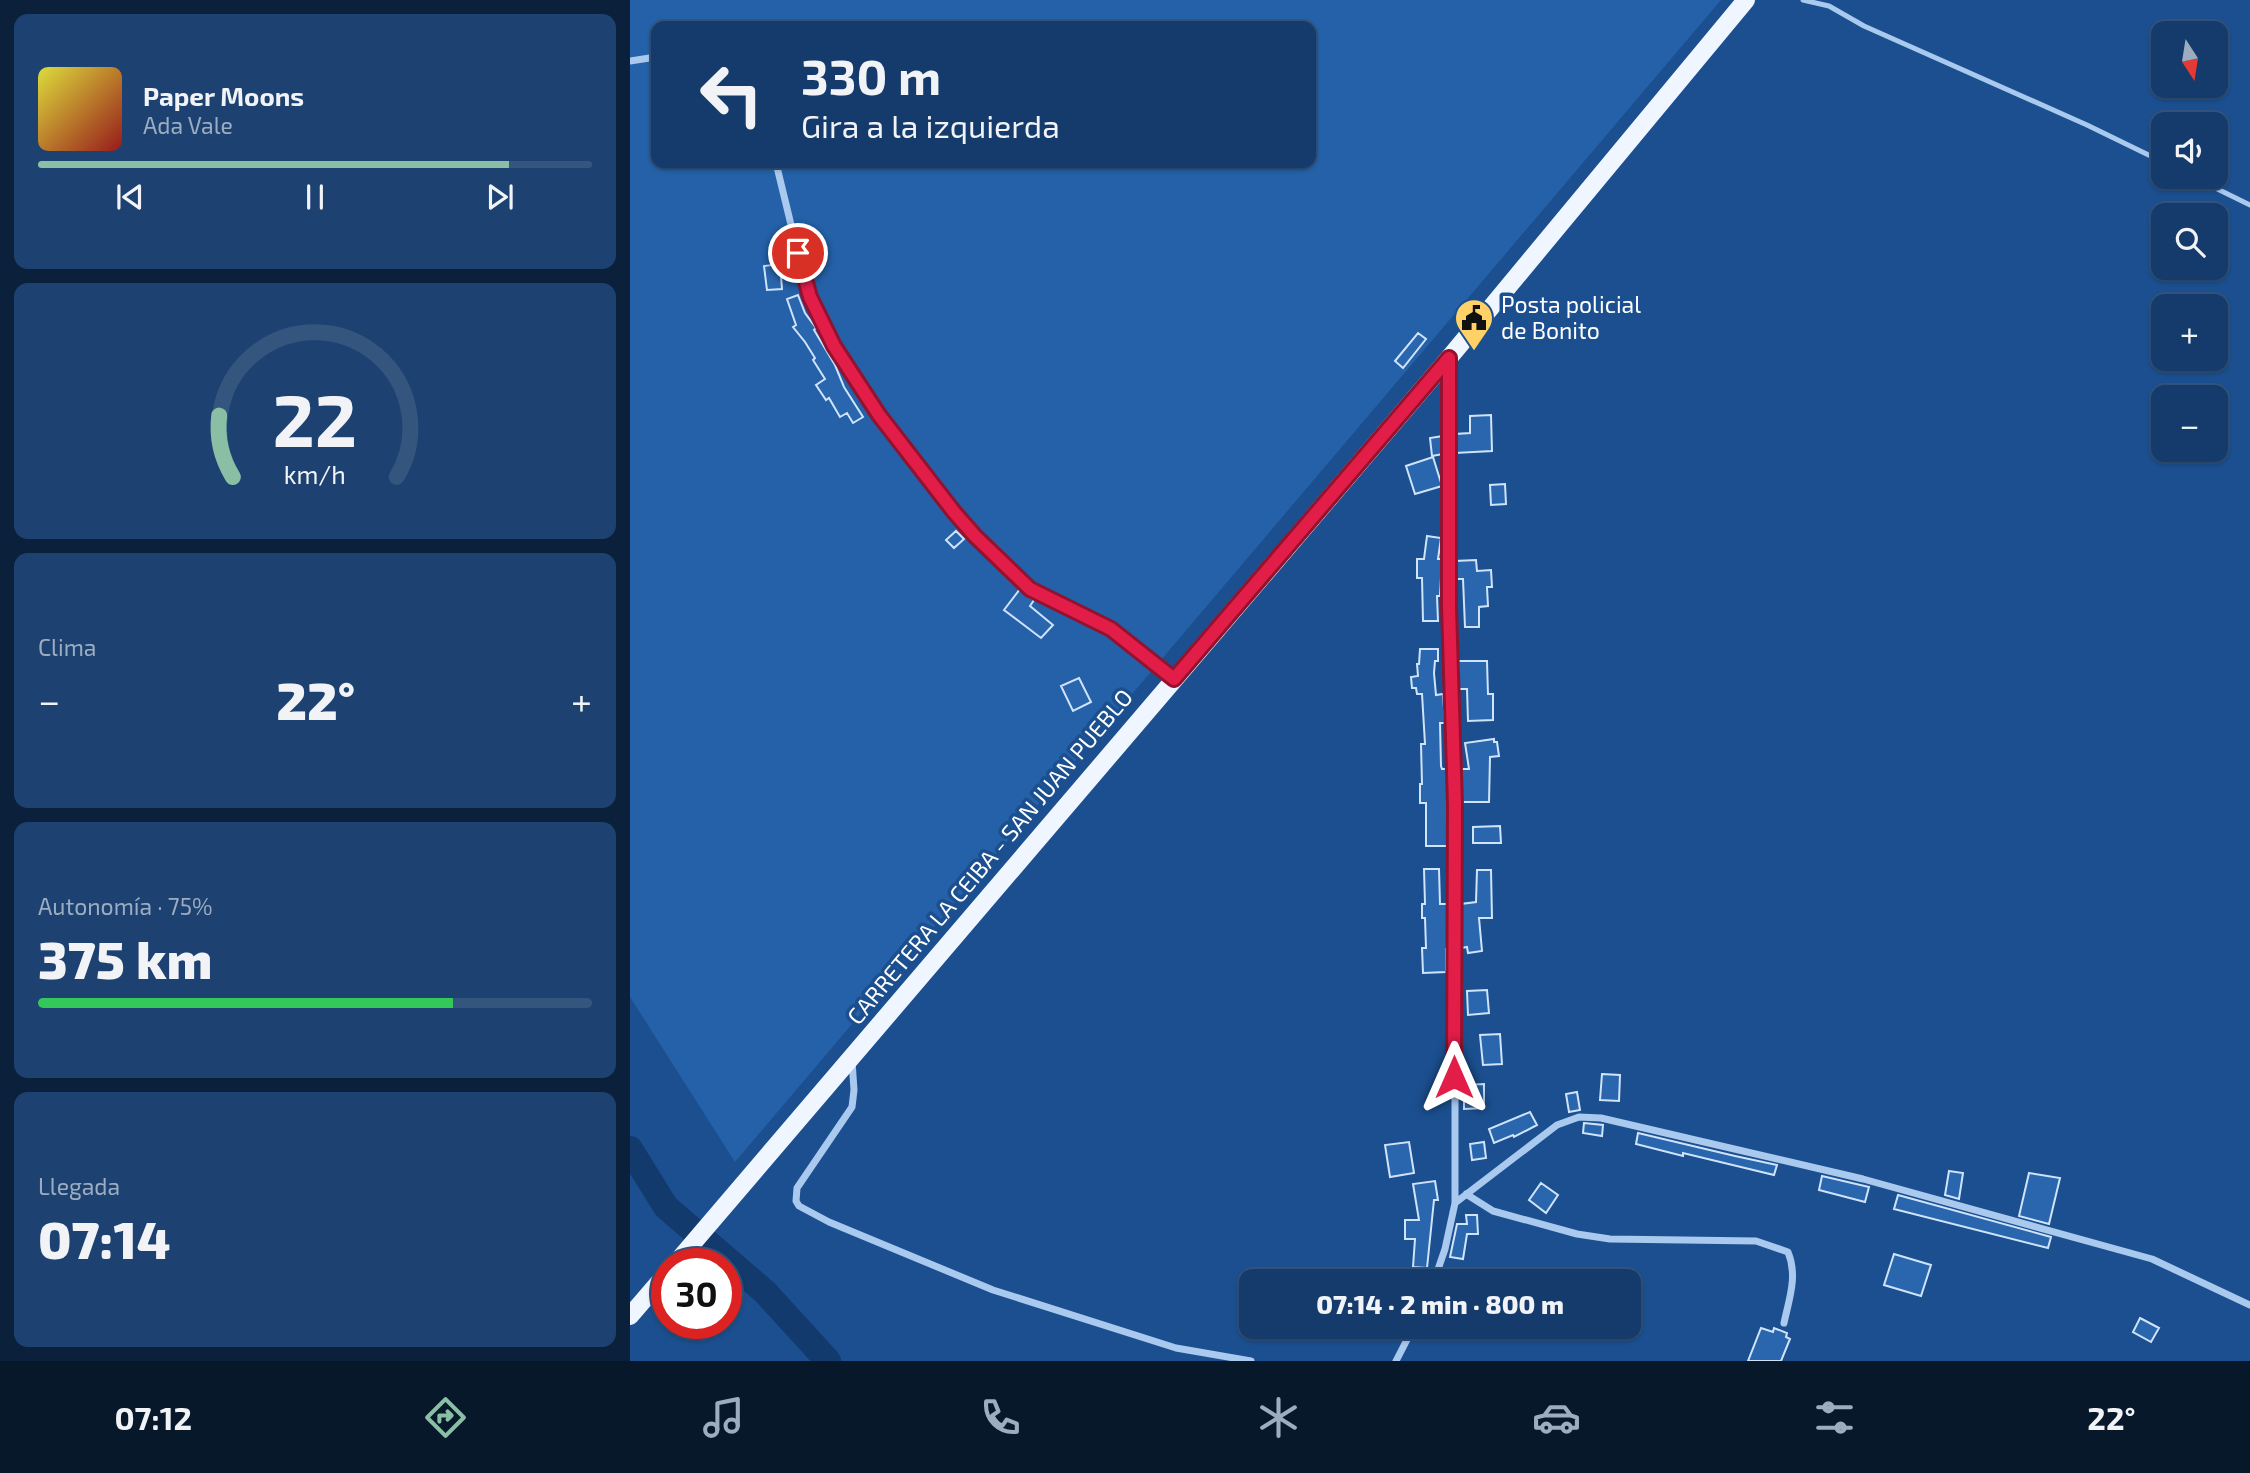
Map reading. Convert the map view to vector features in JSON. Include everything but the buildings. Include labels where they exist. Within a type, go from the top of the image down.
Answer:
[{"type":"main road","name":"CARRETERA LA CEIBA - SAN JUAN PUEBLO","points":[[689,1248],[1449,358],[1746,0]]},
{"type":"main road","points":[[634,1311],[651,1291]]},
{"type":"street","points":[[630,61],[651,58]]},
{"type":"street","points":[[777,168],[803,274],[819,316],[834,346],[864,393],[928,480],[975,536],[1030,589],[1111,629],[1174,679]]},
{"type":"street","points":[[1438,1269],[1455,1203],[1455,805],[1449,607],[1449,358]]},
{"type":"street","points":[[852,1057],[852,1107],[797,1188],[796,1201],[799,1206],[829,1222],[993,1290],[1176,1348],[1251,1361]]},
{"type":"street","points":[[1455,1203],[1557,1125],[1579,1117],[1601,1118],[1863,1179],[2152,1259],[2250,1305]]},
{"type":"street","points":[[1466,1194],[1493,1211],[1577,1234],[1609,1239],[1756,1241],[1788,1252],[1793,1280],[1784,1323]]},
{"type":"street","points":[[1396,1361],[1407,1339]]},
{"type":"lane","points":[[1803,0],[1829,6],[1864,26],[2151,156]]},
{"type":"lane","points":[[2217,189],[2250,205]]},
{"type":"shaded area","points":[[630,0],[1721,0],[735,1162],[630,997]]},
{"type":"waterway","points":[[630,1149],[666,1207],[765,1292],[828,1361]]},
{"type":"place","name":"Posta policial de Bonito","points":[[1474,352]]},
{"type":"route","points":[[798,253],[810,297],[849,371],[928,480],[975,536],[1030,589],[1111,629],[1174,679],[1449,358],[1449,607],[1455,805],[1454,1077]]}]
